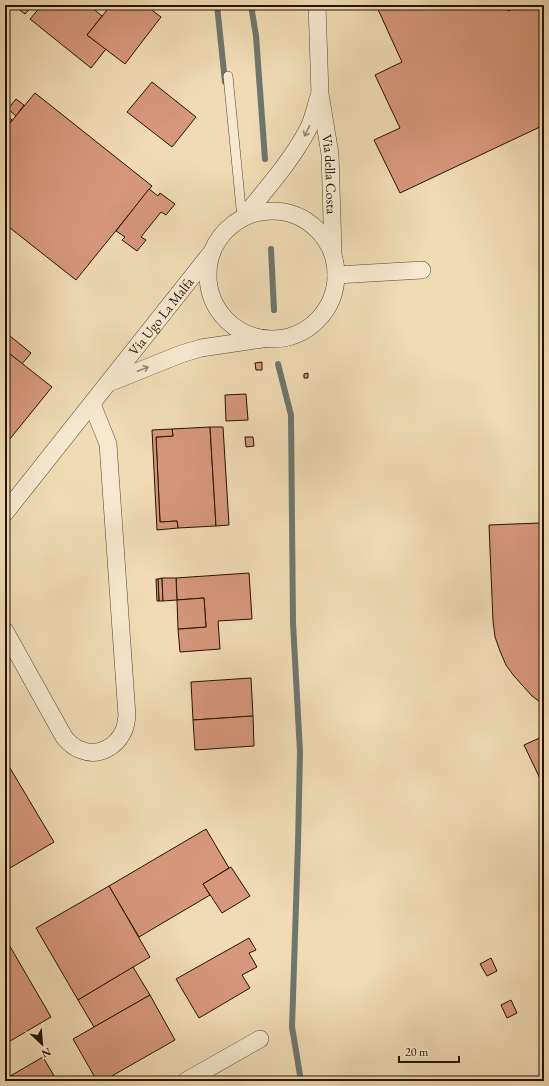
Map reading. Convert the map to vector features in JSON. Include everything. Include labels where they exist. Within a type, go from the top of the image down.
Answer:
[{"type":"street","name":"Via della Costa","points":[[317,5],[320,94],[330,154],[333,256]]},
{"type":"street","name":"Via della Costa","points":[[242,219],[290,159],[301,142],[308,130],[320,94]]},
{"type":"street","name":"Via Ugo La Malfa","points":[[5,513],[215,248],[221,237],[242,219],[254,214],[271,211],[282,212],[296,216],[312,225],[319,231],[328,243],[333,256],[336,275],[331,300],[314,324],[296,334],[277,339],[249,334],[238,329],[229,322],[218,309],[212,296],[209,281],[210,264],[215,248]]},
{"type":"street","points":[[336,275],[422,270]]},
{"type":"street","name":"Via Ugo La Malfa","points":[[107,383],[201,348],[267,338]]},
{"type":"street","points":[[5,631],[64,737],[80,750],[86,752],[100,751],[112,746],[124,731],[127,716],[108,444],[92,404]]},
{"type":"street","points":[[186,1081],[260,1039]]},
{"type":"lane","points":[[228,76],[242,219]]},
{"type":"building","points":[[13,5],[33,5],[25,14]]},
{"type":"building","points":[[42,5],[89,5],[102,16],[87,35],[106,49],[91,68],[30,19]]},
{"type":"building","points":[[111,5],[145,5],[161,17],[125,64],[87,35]]},
{"type":"building","points":[[145,5],[154,5],[150,9]]},
{"type":"building","points":[[376,5],[439,5],[441,9],[450,5],[505,5],[508,11],[521,5],[544,5],[544,125],[400,193],[374,140],[400,128],[375,75],[402,62]]},
{"type":"building","points":[[152,82],[196,117],[172,147],[127,112]]},
{"type":"building","points":[[35,93],[152,186],[76,280],[5,224],[5,129]]},
{"type":"building","points":[[16,99],[24,105],[16,116],[8,109]]},
{"type":"building","points":[[8,116],[12,120],[5,129],[5,120]]},
{"type":"building","points":[[149,189],[158,196],[160,193],[175,204],[166,215],[161,212],[141,237],[146,240],[137,251],[122,240],[125,237],[116,231]]},
{"type":"building","points":[[10,336],[31,353],[22,364],[5,350],[5,341]]},
{"type":"building","points":[[5,350],[52,387],[5,445]]},
{"type":"building","points":[[262,362],[262,370],[256,370],[255,363]]},
{"type":"building","points":[[308,373],[308,378],[304,378],[304,374]]},
{"type":"building","points":[[246,394],[248,420],[226,421],[225,395]]},
{"type":"building","points":[[210,427],[216,526],[178,528],[177,521],[160,522],[156,437],[173,436],[172,429]]},
{"type":"building","points":[[210,427],[223,427],[229,525],[216,526]]},
{"type":"building","points":[[172,429],[173,436],[156,437],[160,522],[177,521],[178,528],[157,530],[152,430]]},
{"type":"building","points":[[245,437],[253,437],[254,446],[246,447]]},
{"type":"building","points":[[540,523],[544,594],[544,705],[532,696],[506,665],[495,637],[489,525]]},
{"type":"building","points":[[249,573],[252,619],[218,621],[220,649],[180,652],[178,629],[206,627],[204,598],[177,600],[176,578]]},
{"type":"building","points":[[162,578],[163,601],[159,601],[158,579]]},
{"type":"building","points":[[162,578],[176,578],[177,600],[163,601]]},
{"type":"building","points":[[156,579],[158,579],[159,601],[157,601]]},
{"type":"building","points":[[204,598],[206,627],[178,629],[177,600]]},
{"type":"building","points":[[251,678],[253,716],[193,720],[191,682]]},
{"type":"building","points":[[5,702],[9,708],[5,710]]},
{"type":"building","points":[[253,716],[254,746],[195,750],[193,720]]},
{"type":"building","points":[[544,736],[544,787],[524,745]]},
{"type":"building","points":[[7,763],[54,842],[5,871],[5,764]]},
{"type":"building","points":[[206,829],[229,868],[203,884],[210,895],[139,937],[109,886]]},
{"type":"building","points":[[231,867],[250,896],[222,913],[203,884]]},
{"type":"building","points":[[109,886],[150,957],[78,1000],[36,928]]},
{"type":"building","points":[[249,938],[256,950],[249,953],[257,967],[242,975],[250,988],[199,1018],[176,979]]},
{"type":"building","points":[[8,943],[51,1017],[5,1044],[5,945]]},
{"type":"building","points":[[491,958],[497,971],[487,976],[480,964]]},
{"type":"building","points":[[133,967],[150,995],[94,1027],[78,1000]]},
{"type":"building","points":[[150,995],[175,1040],[103,1081],[97,1081],[73,1039]]},
{"type":"building","points":[[511,1000],[517,1013],[507,1018],[501,1005]]},
{"type":"building","points":[[43,1057],[57,1081],[15,1081],[12,1075]]},
{"type":"building","points":[[12,1075],[15,1081],[5,1081],[5,1079]]},
{"type":"waterway","points":[[217,5],[225,82]]},
{"type":"waterway","points":[[251,5],[256,36],[265,159]]},
{"type":"waterway","points":[[271,249],[274,310]]},
{"type":"waterway","points":[[278,364],[291,415],[293,623],[300,752],[292,1027],[301,1081]]}]
